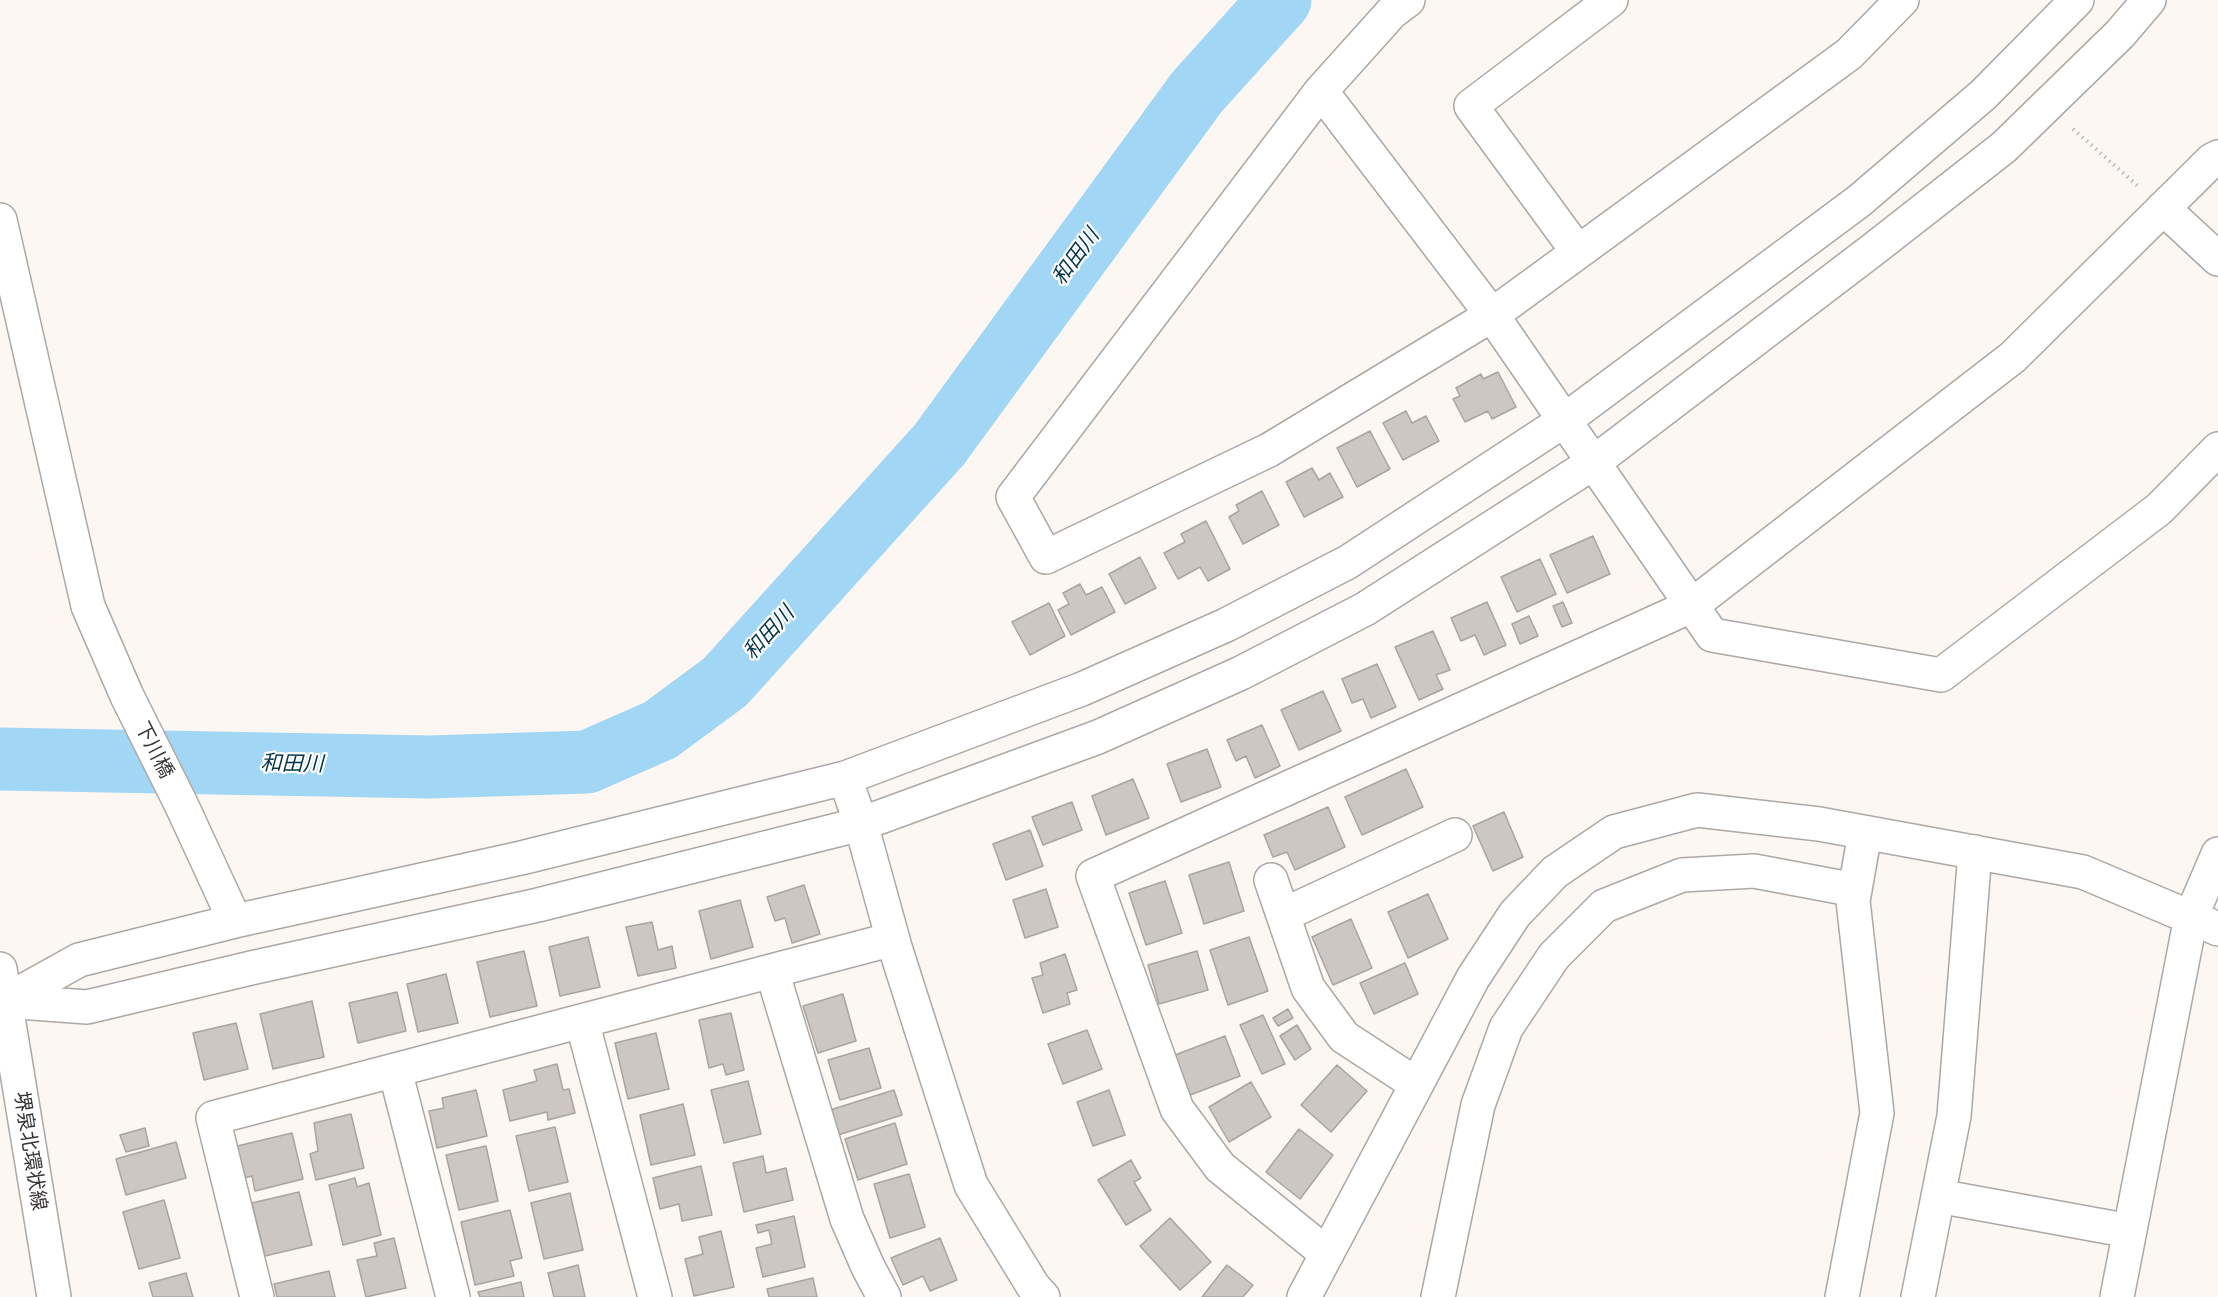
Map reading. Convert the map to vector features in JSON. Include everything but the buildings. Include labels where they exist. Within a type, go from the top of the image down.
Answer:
[{"type":"street","points":[[1408,0],[1392,12],[1321,91],[1012,497],[1046,557],[1269,450],[1492,315],[1849,54],[1902,0]]},
{"type":"street","points":[[1578,252],[1471,106],[1611,0]]},
{"type":"street","points":[[5,1001],[79,960],[235,921],[521,858],[845,778],[1082,689],[1226,625],[1348,562],[1565,420],[1859,201],[1983,95],[2077,0]]},
{"type":"street","points":[[5,1001],[87,1007],[251,968],[538,905],[861,824],[1098,737],[1241,673],[1365,609],[1593,463],[2004,147],[2120,34],[2149,0]]},
{"type":"street","points":[[1321,91],[1492,315],[1712,635],[1941,675],[2159,509],[2218,449]]},
{"type":"street","points":[[1327,1254],[1220,1167],[1178,1109],[1093,876],[1691,606],[2013,357],[2212,160],[2218,157]]},
{"type":"street","points":[[2163,208],[2218,259]]},
{"type":"street","name":"下川橋","points":[[0,220],[88,606],[127,696],[181,804],[235,921]]},
{"type":"street","points":[[845,778],[971,1185],[1033,1286],[1043,1297]]},
{"type":"street","points":[[1304,1297],[1473,978],[1515,914],[1555,872],[1614,832],[1697,810],[1820,824],[2083,872],[2204,923]]},
{"type":"street","points":[[1842,1297],[1877,1113],[1853,901],[1865,833]]},
{"type":"street","points":[[1283,915],[1455,835]]},
{"type":"street","points":[[1918,1297],[1953,1116],[1975,852]]},
{"type":"street","points":[[2117,1297],[2130,1231],[2204,923],[2218,854]]},
{"type":"street","points":[[1438,1297],[1478,1105],[1506,1028],[1554,956],[1604,906],[1682,875],[1754,871],[1855,890]]},
{"type":"street","points":[[1271,880],[1308,988],[1344,1037],[1416,1084]]},
{"type":"street","points":[[257,1297],[213,1118],[893,939]]},
{"type":"street","name":"堺泉北環状線","points":[[0,969],[54,1297]]},
{"type":"street","points":[[772,971],[847,1219],[884,1297]]},
{"type":"street","points":[[582,1021],[655,1297]]},
{"type":"street","points":[[394,1070],[453,1297]]},
{"type":"street","points":[[1938,1196],[2130,1231]]},
{"type":"path","points":[[2073,129],[2163,208]]},
{"type":"waterway","name":"和田川","points":[[0,759],[430,767],[587,762],[660,730],[725,682],[939,445],[1197,92],[1280,0]]}]
